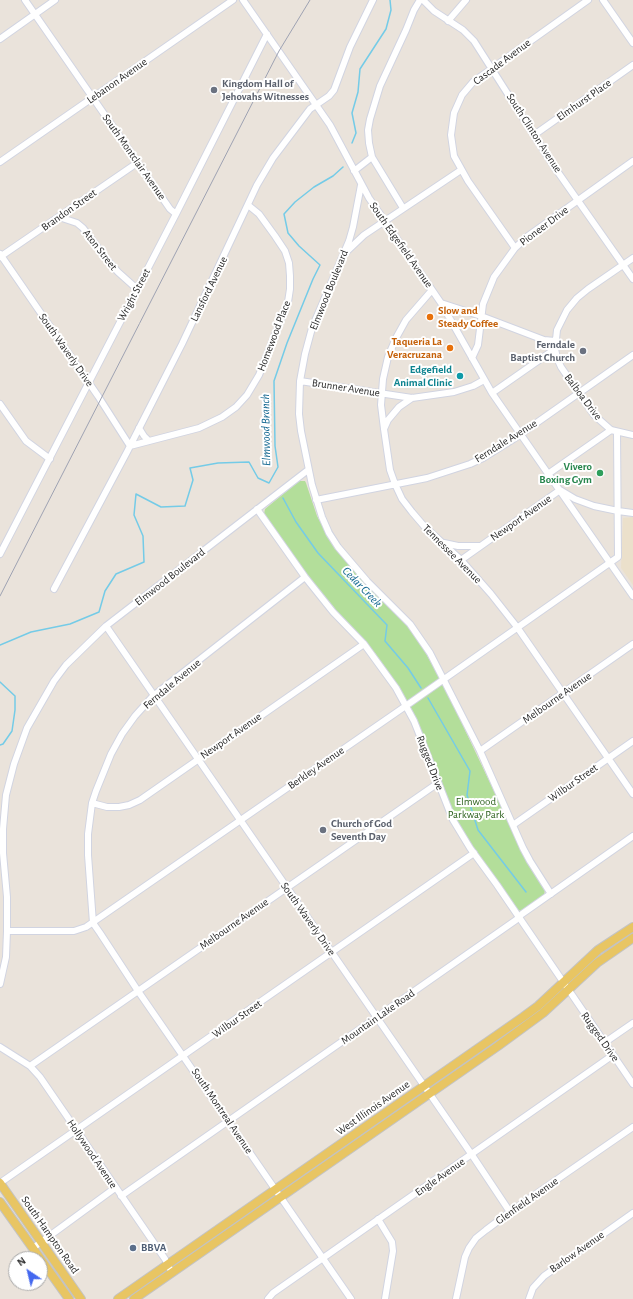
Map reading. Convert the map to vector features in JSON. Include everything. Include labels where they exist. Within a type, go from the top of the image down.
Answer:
[{"type":"main road","name":"West Illinois Avenue","points":[[118,1299],[538,1006],[598,950],[633,927]]},
{"type":"main road","name":"West Illinois Avenue","points":[[134,1299],[498,1046],[543,1013],[597,963],[633,938]]},
{"type":"main road","points":[[493,1038],[498,1046]]},
{"type":"main road","points":[[350,1137],[355,1145]]},
{"type":"main road","name":"South Hampton Road","points":[[0,1183],[82,1299]]},
{"type":"main road","name":"South Hampton Road","points":[[0,1202],[35,1251]]},
{"type":"main road","points":[[48,1258],[53,1258]]},
{"type":"main road","name":"South Hampton Road","points":[[48,1269],[69,1299]]},
{"type":"street","name":"South Montclair Avenue","points":[[25,0],[170,209],[176,214]]},
{"type":"street","points":[[0,39],[55,0]]},
{"type":"street","name":"Lebanon Avenue","points":[[0,162],[233,0]]},
{"type":"street","name":"South Edgefield Avenue","points":[[243,0],[339,139],[361,185],[441,304],[492,393],[633,596]]},
{"type":"street","name":"Lansford Avenue","points":[[54,589],[182,344],[258,184],[273,158],[310,109],[329,96],[334,90],[350,46],[373,0]]},
{"type":"street","points":[[403,208],[372,157],[368,130],[385,75],[414,10],[421,0]]},
{"type":"street","name":"South Clinton Avenue","points":[[421,0],[469,36],[492,68],[534,135],[633,279]]},
{"type":"street","points":[[448,20],[466,0]]},
{"type":"street","name":"Cascade Avenue","points":[[515,248],[461,170],[454,156],[451,135],[454,113],[462,95],[473,82],[588,0]]},
{"type":"street","points":[[603,0],[633,43]]},
{"type":"street","name":"Wright Street","points":[[1,552],[176,214],[267,34]]},
{"type":"street","name":"Elmhurst Place","points":[[534,135],[633,65]]},
{"type":"street","points":[[354,171],[372,157]]},
{"type":"street","name":"Pioneer Drive","points":[[472,358],[478,345],[483,304],[494,277],[515,248],[528,236],[633,161]]},
{"type":"street","name":"Brandon Street","points":[[0,256],[138,163]]},
{"type":"street","points":[[343,256],[364,235],[461,170]]},
{"type":"street","name":"Elmwood Boulevard","points":[[0,984],[6,957],[7,931],[7,897],[2,853],[6,795],[14,764],[28,728],[54,681],[66,665],[106,626],[308,470],[299,414],[300,381],[305,354],[312,328],[343,256],[353,228],[361,185]]},
{"type":"street","name":"Homewood Place","points":[[130,446],[199,428],[222,417],[236,407],[247,395],[259,375],[288,302],[290,276],[289,263],[275,236],[259,214],[248,205]]},
{"type":"street","name":"Aton Street","points":[[59,217],[77,223],[84,228],[108,261],[137,289]]},
{"type":"street","name":"South Waverly Drive","points":[[0,256],[130,446]]},
{"type":"street","points":[[441,304],[481,316],[544,340],[555,341],[561,320],[577,298],[633,258]]},
{"type":"street","name":"Tennessee Avenue","points":[[432,290],[406,320],[396,338],[388,357],[383,379],[382,394],[384,429],[390,470],[395,484],[402,499],[412,512],[424,526],[461,560],[491,594],[517,627],[633,794]]},
{"type":"street","name":"Balboa Drive","points":[[555,341],[557,358],[561,367],[578,393],[594,415],[614,431]]},
{"type":"street","points":[[492,393],[555,348]]},
{"type":"street","name":"Ferndale Avenue","points":[[316,500],[427,478],[470,464],[494,451],[520,434],[633,355]]},
{"type":"street","name":"Brunner Avenue","points":[[300,381],[412,398],[454,392],[473,386],[484,380]]},
{"type":"street","points":[[384,429],[388,420],[399,407],[412,398]]},
{"type":"street","points":[[0,404],[26,441],[50,459]]},
{"type":"street","points":[[139,428],[149,441]]},
{"type":"street","points":[[548,474],[614,431],[633,435]]},
{"type":"street","points":[[610,562],[618,557],[618,512],[614,431]]},
{"type":"street","points":[[308,470],[322,518],[338,548],[367,581],[410,624],[430,652],[480,751],[530,861],[551,894]]},
{"type":"street","name":"South Edgefield Avenue","points":[[560,490],[574,499],[618,512]]},
{"type":"street","name":"Newport Avenue","points":[[461,560],[560,490]]},
{"type":"street","name":"Rugged Drive","points":[[257,509],[305,577],[333,612],[364,644],[386,673],[414,721],[453,820],[474,853],[633,1084]]},
{"type":"street","points":[[618,512],[633,513]]},
{"type":"street","name":"Newport Avenue","points":[[444,543],[458,546],[482,546]]},
{"type":"street","name":"Berkley Avenue","points":[[7,931],[74,931],[93,923],[406,706],[610,562]]},
{"type":"street","name":"Ferndale Avenue","points":[[93,923],[88,855],[88,834],[92,803],[104,769],[122,734],[135,716],[153,696],[305,577]]},
{"type":"street","name":"South Waverly Drive","points":[[106,626],[510,1212]]},
{"type":"street","name":"Newport Avenue","points":[[92,803],[107,807],[119,807],[129,805],[140,800],[364,644]]},
{"type":"street","name":"Melbourne Avenue","points":[[480,751],[633,644]]},
{"type":"street","name":"Wilbur Street","points":[[513,825],[633,741]]},
{"type":"street","name":"Melbourne Avenue","points":[[30,1066],[438,783]]},
{"type":"street","name":"Mountain Lake Road","points":[[121,1196],[377,1018],[633,836]]},
{"type":"street","name":"Wilbur Street","points":[[0,1183],[474,853]]},
{"type":"street","name":"South Montreal Avenue","points":[[93,923],[280,1198],[351,1299]]},
{"type":"street","points":[[604,1043],[633,1023]]},
{"type":"street","name":"Hollywood Avenue","points":[[0,1047],[30,1066],[40,1077],[168,1264],[172,1273]]},
{"type":"street","name":"Engle Avenue","points":[[268,1299],[273,1293],[613,1055]]},
{"type":"street","name":"Glenfield Avenue","points":[[456,1299],[462,1267],[469,1248],[486,1230],[633,1127]]},
{"type":"street","points":[[33,1248],[116,1188]]},
{"type":"street","name":"Barlow Avenue","points":[[529,1299],[533,1288],[544,1276],[633,1213]]},
{"type":"street","points":[[378,1220],[392,1242],[393,1251],[385,1299]]},
{"type":"shaded area","points":[[633,517],[633,585],[621,568],[623,518]]},
{"type":"green space","name":"Elmwood Parkway Park","points":[[299,481],[305,481],[317,516],[331,542],[365,584],[407,625],[422,646],[447,692],[529,865],[545,890],[544,895],[521,911],[518,910],[466,838],[455,818],[414,715],[390,674],[375,653],[336,610],[296,561],[264,514],[265,509]]},
{"type":"waterway","name":"Elmwood Branch","points":[[352,143],[356,133],[352,113],[358,92],[360,69],[386,29],[391,10],[390,0]]},
{"type":"waterway","name":"Elmwood Branch","points":[[0,645],[31,632],[70,624],[99,612],[105,591],[116,574],[144,562],[143,536],[134,515],[136,494],[161,507],[185,506],[193,480],[190,468],[218,463],[249,462],[258,478],[269,483],[278,467],[275,446],[274,381],[287,343],[320,265],[299,246],[288,233],[284,214],[295,202],[314,187],[333,176],[343,167]]},
{"type":"waterway","name":"Cedar Creek","points":[[283,498],[296,522],[318,553],[387,625],[385,641],[408,668],[421,688]]},
{"type":"waterway","name":"Elmwood Branch","points":[[0,682],[15,696],[12,731],[3,744],[0,745]]},
{"type":"waterway","name":"Cedar Creek","points":[[428,698],[470,771],[467,795],[478,830],[526,892]]},
{"type":"tram line","points":[[0,596],[279,51],[310,0]]},
{"type":"place","name":"Kingdom Hall of Jehovahs Witnesses","points":[[214,90]]},
{"type":"place","name":"Slow and Steady Coffee","points":[[430,317]]},
{"type":"place","name":"Taqueria La Veracruzana","points":[[450,348]]},
{"type":"place","name":"Ferndale Baptist Church","points":[[583,351]]},
{"type":"place","name":"Edgefield Animal Clinic","points":[[460,376]]},
{"type":"place","name":"Vivero Boxing Gym","points":[[600,473]]},
{"type":"place","name":"Church of God Seventh Day","points":[[323,830]]},
{"type":"place","name":"BBVA","points":[[133,1248]]}]
